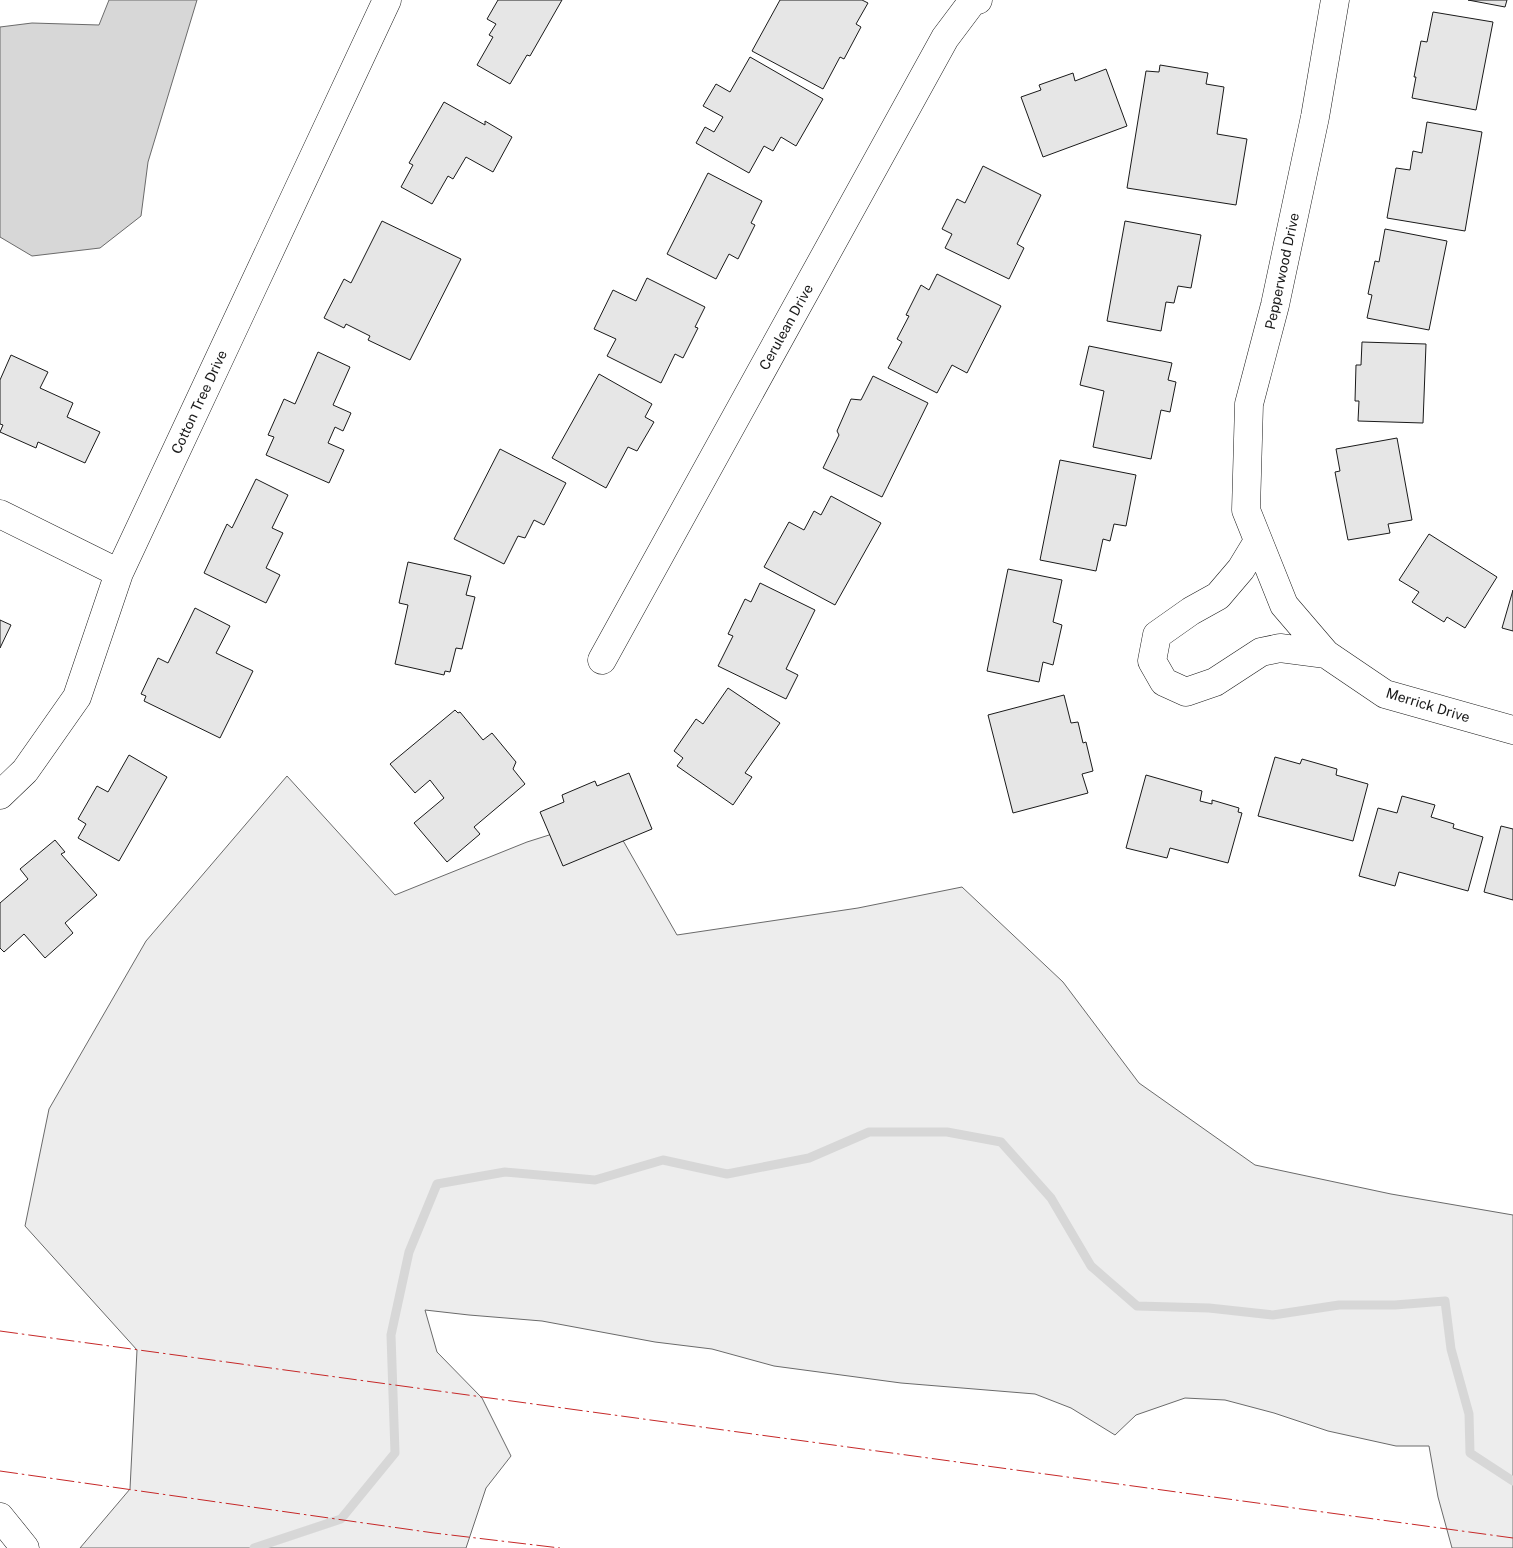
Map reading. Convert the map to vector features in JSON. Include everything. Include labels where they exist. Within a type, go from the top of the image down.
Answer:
[{"type":"street","name":"Cotton Tree Drive","points":[[0,795],[24,771],[77,697],[119,572],[387,0]]},
{"type":"street","name":"Cerulean Drive","points":[[602,660],[941,46],[972,2],[978,0]]},
{"type":"street","name":"Pepperwood Drive","points":[[1284,605],[1246,510],[1249,404],[1276,305],[1315,117],[1335,0]]},
{"type":"street","points":[[0,514],[119,572]]},
{"type":"street","points":[[1258,541],[1241,569],[1218,596],[1191,611],[1156,635],[1152,661],[1164,682],[1186,692],[1215,682],[1261,652],[1280,648],[1326,654]]},
{"type":"street","name":"Merrick Drive","points":[[1284,605],[1326,654],[1385,694],[1513,730]]},
{"type":"street","points":[[0,1517],[25,1548]]},
{"type":"shaded area","points":[[109,0],[197,0],[148,162],[141,216],[100,248],[32,256],[0,237],[0,27],[32,23],[99,25]]},
{"type":"shaded area","points":[[287,776],[395,895],[527,842],[609,816],[677,935],[858,908],[962,887],[1063,982],[1139,1083],[1255,1165],[1391,1194],[1513,1215],[1513,1548],[1452,1548],[1438,1497],[1429,1446],[1396,1446],[1328,1431],[1274,1413],[1225,1400],[1185,1398],[1136,1415],[1115,1435],[1071,1408],[1035,1394],[901,1383],[774,1366],[712,1349],[655,1342],[542,1321],[425,1310],[437,1352],[482,1398],[511,1456],[486,1488],[466,1548],[80,1548],[130,1489],[137,1350],[25,1226],[49,1109],[146,941]]},
{"type":"building","points":[[498,0],[562,0],[530,56],[527,55],[510,84],[477,65],[493,37],[489,35],[496,24],[487,19]]},
{"type":"building","points":[[780,0],[862,0],[868,3],[856,24],[861,27],[844,59],[840,57],[823,89],[752,51]]},
{"type":"building","points":[[1468,0],[1507,0],[1505,7]]},
{"type":"building","points":[[1433,12],[1493,22],[1476,110],[1412,98],[1421,41],[1427,42]]},
{"type":"building","points":[[750,57],[823,99],[796,146],[781,137],[773,151],[764,146],[749,173],[696,143],[705,127],[714,132],[723,117],[703,106],[716,84],[730,92]]},
{"type":"building","points":[[1160,65],[1208,73],[1206,84],[1224,87],[1217,134],[1247,139],[1236,205],[1127,188],[1146,71],[1159,72]]},
{"type":"building","points":[[1106,69],[1127,126],[1043,157],[1021,97],[1041,90],[1039,85],[1073,73],[1075,81]]},
{"type":"building","points":[[444,102],[485,125],[485,121],[512,137],[493,172],[466,157],[453,179],[448,176],[432,204],[401,187],[413,165],[409,163]]},
{"type":"building","points":[[1427,122],[1482,132],[1465,231],[1387,218],[1396,168],[1410,170],[1413,151],[1422,153]]},
{"type":"building","points":[[983,166],[1041,195],[1017,244],[1024,248],[1009,279],[945,248],[952,234],[942,229],[957,199],[965,203]]},
{"type":"building","points":[[708,173],[762,201],[751,223],[755,225],[738,259],[729,254],[716,279],[667,254]]},
{"type":"building","points":[[382,221],[461,259],[410,360],[368,340],[370,336],[346,324],[344,328],[324,318],[344,279],[351,283]]},
{"type":"building","points":[[1125,221],[1201,235],[1191,288],[1178,286],[1174,303],[1166,302],[1161,331],[1107,321]]},
{"type":"building","points":[[1385,229],[1447,241],[1429,330],[1367,318],[1372,295],[1368,294],[1375,261],[1379,262]]},
{"type":"building","points":[[937,274],[1001,306],[967,373],[952,365],[937,393],[888,368],[902,342],[897,339],[909,316],[906,315],[921,285],[929,290]]},
{"type":"building","points":[[647,278],[705,307],[695,327],[698,328],[683,358],[675,354],[661,383],[607,356],[616,339],[594,329],[613,290],[636,301]]},
{"type":"building","points":[[1362,342],[1426,344],[1423,423],[1358,421],[1359,401],[1355,401],[1356,365],[1361,365]]},
{"type":"building","points":[[1089,346],[1172,363],[1168,380],[1176,382],[1170,412],[1161,410],[1151,459],[1093,447],[1104,391],[1080,385]]},
{"type":"building","points":[[318,352],[350,367],[333,405],[351,413],[343,431],[335,427],[328,443],[344,450],[329,483],[266,455],[274,437],[268,435],[284,399],[295,404]]},
{"type":"building","points":[[11,355],[48,372],[40,388],[73,403],[67,417],[100,432],[85,463],[38,442],[36,448],[0,432],[3,425],[0,424],[0,380]]},
{"type":"building","points":[[599,374],[652,404],[645,417],[654,422],[637,451],[628,447],[606,488],[552,458]]},
{"type":"building","points":[[873,376],[928,403],[882,497],[823,468],[839,435],[837,431],[851,399],[861,400]]},
{"type":"building","points":[[1397,438],[1412,520],[1388,524],[1390,533],[1348,540],[1335,472],[1340,471],[1336,449]]},
{"type":"building","points":[[500,449],[566,483],[544,525],[534,520],[525,538],[518,536],[504,564],[454,539]]},
{"type":"building","points":[[1060,460],[1136,475],[1126,526],[1114,524],[1110,541],[1103,539],[1096,571],[1040,560]]},
{"type":"building","points":[[256,479],[288,495],[272,528],[283,533],[266,568],[280,575],[266,603],[204,573],[227,524],[232,528]]},
{"type":"building","points":[[831,496],[881,523],[835,605],[764,567],[789,522],[804,530],[814,511],[821,515]]},
{"type":"building","points":[[1429,534],[1497,577],[1465,628],[1447,617],[1444,622],[1412,602],[1419,592],[1399,580]]},
{"type":"building","points":[[408,562],[471,576],[466,595],[475,597],[462,649],[456,648],[450,672],[445,671],[444,675],[395,664],[408,605],[399,603]]},
{"type":"building","points":[[1008,569],[1062,580],[1053,622],[1062,625],[1053,665],[1043,662],[1039,682],[987,671]]},
{"type":"building","points":[[760,583],[815,610],[786,669],[798,675],[786,699],[718,666],[733,636],[728,634],[745,599],[751,602]]},
{"type":"building","points":[[1513,590],[1513,631],[1502,628]]},
{"type":"building","points":[[195,608],[230,626],[216,653],[253,671],[220,738],[144,701],[146,696],[141,694],[158,658],[168,663]]},
{"type":"building","points":[[0,620],[11,625],[0,648]]},
{"type":"building","points":[[728,688],[780,723],[745,773],[752,777],[733,805],[677,766],[683,758],[674,751],[696,719],[703,724]]},
{"type":"building","points":[[1064,695],[1071,723],[1078,722],[1083,743],[1086,742],[1093,771],[1082,774],[1088,793],[1013,813],[988,715]]},
{"type":"building","points":[[455,710],[458,713],[460,712],[483,740],[492,733],[516,762],[513,769],[525,784],[474,827],[480,834],[447,862],[414,823],[444,798],[430,780],[415,793],[390,764]]},
{"type":"building","points":[[129,755],[167,777],[119,861],[78,838],[86,824],[78,819],[97,786],[108,792]]},
{"type":"building","points":[[1275,757],[1300,764],[1302,759],[1337,769],[1336,775],[1368,784],[1353,841],[1258,816]]},
{"type":"building","points":[[629,773],[652,829],[563,866],[540,812],[564,802],[562,795],[595,781],[597,786]]},
{"type":"building","points":[[1146,775],[1202,791],[1200,801],[1212,804],[1212,800],[1239,808],[1238,812],[1242,813],[1228,863],[1170,848],[1167,858],[1126,848]]},
{"type":"building","points":[[1402,796],[1435,805],[1431,817],[1454,824],[1453,828],[1483,837],[1468,891],[1399,872],[1395,886],[1359,876],[1378,808],[1397,813]]},
{"type":"building","points":[[1501,826],[1513,829],[1513,900],[1484,892]]},
{"type":"building","points":[[55,840],[65,852],[61,854],[97,895],[65,923],[73,933],[45,958],[24,934],[4,952],[0,948],[0,903],[28,879],[20,869]]},
{"type":"waterway","points":[[254,1548],[341,1519],[395,1453],[391,1335],[409,1252],[437,1184],[505,1172],[595,1180],[663,1160],[727,1174],[809,1158],[869,1132],[947,1132],[1001,1142],[1051,1198],[1091,1266],[1137,1306],[1209,1308],[1273,1315],[1339,1305],[1395,1305],[1445,1301],[1451,1349],[1469,1414],[1470,1453],[1513,1481]]},
{"type":"power","points":[[0,1331],[1513,1538]]},
{"type":"power","points":[[0,1471],[434,1533],[560,1548]]}]
